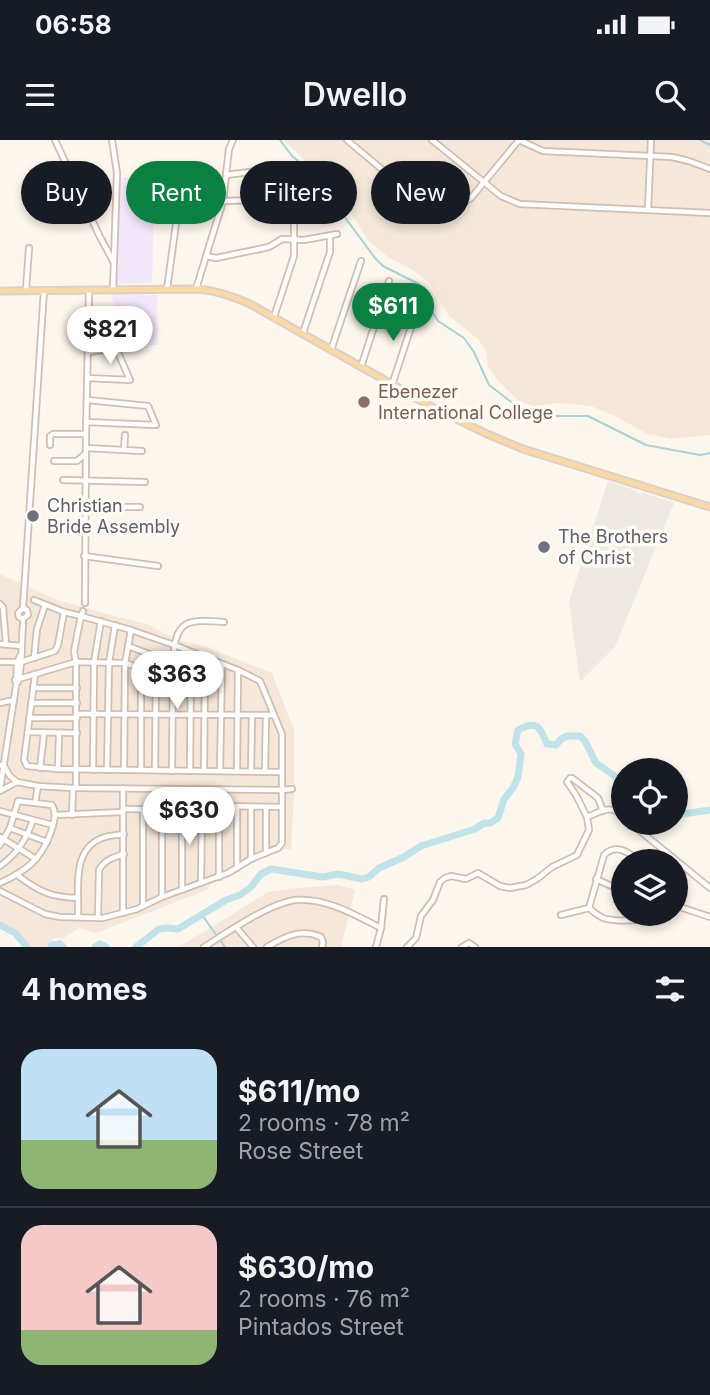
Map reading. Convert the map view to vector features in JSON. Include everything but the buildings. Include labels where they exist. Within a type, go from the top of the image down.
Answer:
[{"type":"main road","points":[[0,291],[196,289],[231,296],[250,303],[461,422],[523,449],[710,508]]},
{"type":"street","points":[[55,140],[114,261]]},
{"type":"street","points":[[113,140],[117,173],[113,290]]},
{"type":"street","points":[[233,140],[229,149],[226,175],[240,173]]},
{"type":"street","points":[[347,140],[423,204],[440,209],[461,204],[471,198],[519,140],[543,151],[680,158],[710,169]]},
{"type":"street","points":[[432,140],[501,196],[520,204],[710,214]]},
{"type":"street","points":[[648,210],[651,140]]},
{"type":"street","points":[[167,289],[176,224]]},
{"type":"street","points":[[196,289],[216,224]]},
{"type":"street","points":[[274,317],[294,256],[295,224]]},
{"type":"street","points":[[206,256],[216,257],[269,247],[282,239],[337,234]]},
{"type":"street","points":[[303,333],[330,252],[330,236]]},
{"type":"street","points":[[26,290],[29,248]]},
{"type":"street","points":[[331,349],[361,261]]},
{"type":"street","points":[[361,367],[389,281]]},
{"type":"street","points":[[17,782],[0,790],[17,682],[23,622],[28,612],[23,608],[44,290]]},
{"type":"street","points":[[85,603],[89,290]]},
{"type":"street","points":[[392,384],[417,309]]},
{"type":"street","points":[[87,378],[130,380],[116,348],[89,352]]},
{"type":"street","points":[[86,422],[156,425],[148,406],[87,400]]},
{"type":"street","points":[[50,445],[50,436],[53,434],[86,434]]},
{"type":"street","points":[[124,450],[125,435]]},
{"type":"street","points":[[54,461],[78,461],[86,451],[142,451]]},
{"type":"street","points":[[63,480],[145,482]]},
{"type":"street","points":[[85,511],[117,511],[125,507],[140,507]]},
{"type":"street","points":[[85,556],[158,566]]},
{"type":"street","points":[[0,891],[38,912],[60,917],[98,918],[123,913],[219,877],[278,848],[282,843],[282,734],[260,681],[174,645],[82,613],[64,612],[34,600]]},
{"type":"street","points":[[0,604],[3,607],[3,644],[21,646]]},
{"type":"street","points":[[34,658],[37,629],[45,605]]},
{"type":"street","points":[[0,662],[19,662],[57,649],[64,612]]},
{"type":"street","points":[[72,815],[77,733],[74,651],[82,613]]},
{"type":"street","points":[[93,770],[94,662],[101,621]]},
{"type":"street","points":[[172,771],[173,663],[176,638],[189,622],[224,622]]},
{"type":"street","points":[[107,770],[109,663],[115,625]]},
{"type":"street","points":[[124,770],[125,663],[131,630]]},
{"type":"street","points":[[128,646],[173,663]]},
{"type":"street","points":[[190,771],[191,652]]},
{"type":"street","points":[[204,771],[205,658]]},
{"type":"street","points":[[17,682],[76,662],[125,663],[173,679]]},
{"type":"street","points":[[220,771],[222,664]]},
{"type":"street","points":[[141,668],[141,770]]},
{"type":"street","points":[[237,771],[238,670]]},
{"type":"street","points":[[155,771],[156,673]]},
{"type":"street","points":[[35,675],[24,764],[27,766],[93,770],[282,772]]},
{"type":"street","points":[[33,688],[77,688]]},
{"type":"street","points":[[0,703],[14,700]]},
{"type":"street","points":[[31,703],[77,703]]},
{"type":"street","points":[[29,718],[93,713],[274,715]]},
{"type":"street","points":[[251,771],[252,715]]},
{"type":"street","points":[[265,772],[266,715]]},
{"type":"street","points":[[28,732],[77,733]]},
{"type":"street","points":[[40,768],[44,733]]},
{"type":"street","points":[[58,769],[60,733]]},
{"type":"street","points":[[2,765],[17,782],[38,786],[292,789]]},
{"type":"street","points":[[407,947],[416,938],[421,916],[433,900],[442,879],[454,876],[466,879],[478,873],[500,886],[526,885],[552,867],[577,855],[589,830],[587,817],[567,782],[570,778],[598,798],[603,811]]},
{"type":"street","points":[[35,803],[38,786]]},
{"type":"street","points":[[123,788],[123,913]]},
{"type":"street","points":[[219,789],[219,877]]},
{"type":"street","points":[[0,845],[10,828],[18,801],[54,807],[53,825],[47,842],[36,859],[17,875],[0,882]]},
{"type":"street","points":[[237,807],[237,869]]},
{"type":"street","points":[[251,807],[251,859]]},
{"type":"street","points":[[266,807],[266,852]]},
{"type":"street","points":[[55,815],[143,809],[282,807]]},
{"type":"street","points":[[143,809],[143,905]]},
{"type":"street","points":[[162,810],[162,897]]},
{"type":"street","points":[[182,810],[182,890]]},
{"type":"street","points":[[201,883],[202,810]]},
{"type":"street","points":[[0,811],[53,825]]},
{"type":"street","points":[[587,817],[611,811]]},
{"type":"street","points":[[0,866],[19,849],[33,820]]},
{"type":"street","points":[[10,828],[47,842]]},
{"type":"street","points":[[78,916],[79,863],[87,848],[101,838],[124,834]]},
{"type":"street","points":[[645,835],[710,888]]},
{"type":"street","points":[[2,839],[36,859]]},
{"type":"street","points":[[589,908],[604,855],[611,851]]},
{"type":"street","points":[[98,918],[101,866],[124,854]]},
{"type":"street","points":[[17,875],[55,897],[78,898]]},
{"type":"street","points":[[99,878],[106,879]]},
{"type":"street","points":[[597,879],[611,886]]},
{"type":"street","points":[[376,947],[384,898]]},
{"type":"street","points":[[98,899],[106,899]]},
{"type":"street","points":[[204,947],[274,907],[296,900],[335,906],[381,928]]},
{"type":"street","points":[[589,908],[611,920]]},
{"type":"street","points":[[561,915],[589,908]]},
{"type":"street","points":[[688,909],[710,917]]},
{"type":"street","points":[[60,917],[60,926]]},
{"type":"street","points":[[236,927],[253,947]]},
{"type":"street","points":[[267,947],[286,936],[304,933],[321,937],[321,947]]},
{"type":"street","points":[[462,947],[467,943],[475,947]]},
{"type":"shaded area","points":[[283,140],[710,140],[710,435],[671,439],[647,434],[591,406],[559,403],[534,406],[520,402],[498,381],[488,366],[486,350],[478,339],[449,316],[429,282],[389,258],[368,240],[357,223],[357,161],[305,161]]},
{"type":"shaded area","points":[[120,178],[126,178],[126,224],[154,224],[152,283],[115,284]]},
{"type":"shaded area","points":[[110,293],[157,295],[158,345],[128,345]]},
{"type":"shaded area","points":[[608,481],[637,491],[636,493],[674,503],[615,647],[580,682],[569,602]]},
{"type":"shaded area","points":[[0,574],[57,600],[149,625],[180,641],[198,644],[272,673],[294,730],[291,849],[275,851],[251,861],[230,875],[211,882],[207,890],[96,933],[79,928],[63,938],[55,938],[50,947],[29,947],[16,933],[0,922]]},
{"type":"shaded area","points":[[338,885],[355,890],[341,947],[179,947],[268,892]]},
{"type":"waterway","points":[[280,140],[292,156],[321,180],[328,200],[338,208],[375,258],[383,266],[426,290],[430,308],[438,321],[464,338],[474,352],[489,385],[523,411],[540,416],[588,416],[646,445],[700,455],[710,453]]},
{"type":"waterway","points":[[700,140],[710,145]]},
{"type":"waterway","points":[[136,947],[159,929],[178,929],[226,900],[240,895],[251,887],[261,874],[271,869],[323,877],[338,874],[362,879],[421,846],[490,823],[498,818],[504,799],[518,777],[521,754],[515,744],[518,730],[530,725],[537,727],[547,744],[556,745],[567,736],[580,736],[596,763],[611,774]]},
{"type":"waterway","points":[[688,813],[710,810]]},
{"type":"waterway","points":[[202,915],[225,947]]},
{"type":"waterway","points":[[0,925],[15,933],[27,947]]},
{"type":"waterway","points":[[51,947],[60,944],[63,947]]},
{"type":"waterway","points":[[95,947],[100,944],[106,947]]},
{"type":"place","name":"Ebenezer International College","points":[[364,402]]},
{"type":"place","name":"Christian Bride Assembly","points":[[33,516]]},
{"type":"place","name":"The Brothers of Christ","points":[[544,547]]}]
